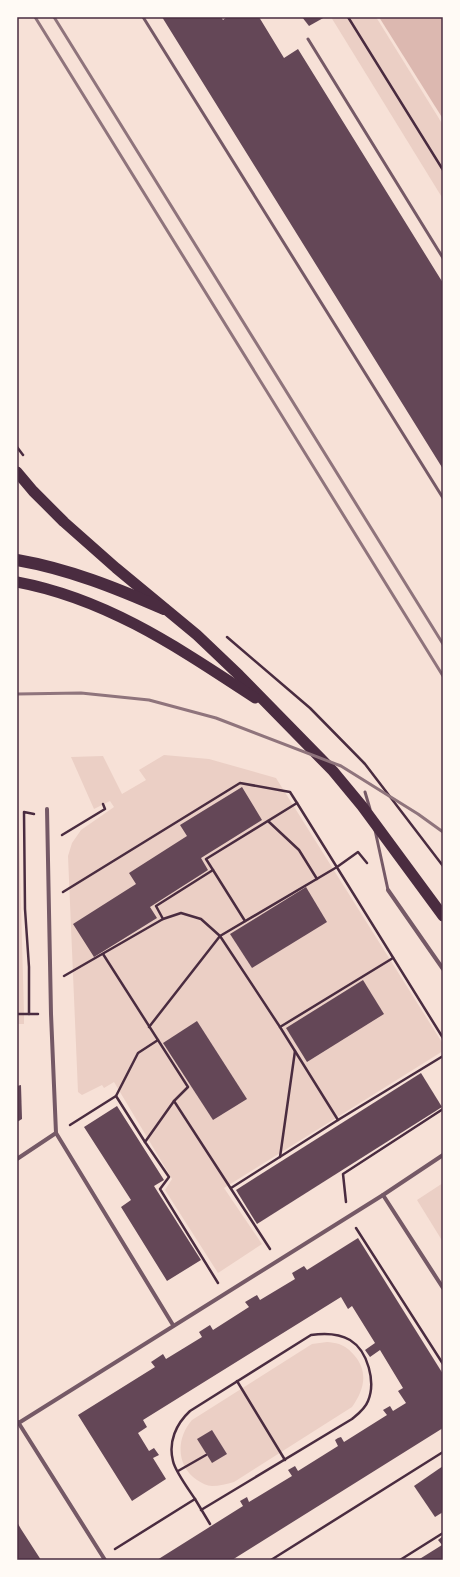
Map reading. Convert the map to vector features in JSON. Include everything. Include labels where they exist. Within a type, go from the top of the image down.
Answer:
[{"type":"highway","points":[[17,472],[33,491],[64,522],[202,640],[239,675],[333,771],[362,806],[443,916]]},
{"type":"highway","points":[[17,560],[66,571],[111,586],[164,609]]},
{"type":"highway","points":[[17,582],[43,586],[84,600],[124,618],[167,642],[273,710]]},
{"type":"street","points":[[47,809],[50,1014],[56,1133],[173,1325]]},
{"type":"street","points":[[388,890],[443,969]]},
{"type":"street","points":[[17,1159],[56,1133]]},
{"type":"street","points":[[104,1558],[17,1422],[383,1195],[443,1155]]},
{"type":"street","points":[[383,1195],[443,1288]]},
{"type":"lane","points":[[143,17],[443,498]]},
{"type":"lane","points":[[308,40],[443,258]]},
{"type":"lane","points":[[365,792],[388,890]]},
{"type":"path","points":[[348,17],[443,170]]},
{"type":"path","points":[[49,901],[240,783],[290,792],[443,1038]]},
{"type":"path","points":[[245,921],[206,859],[297,803]]},
{"type":"path","points":[[48,844],[105,809],[103,804]]},
{"type":"path","points":[[29,1014],[29,967],[25,909],[24,812],[34,814]]},
{"type":"path","points":[[268,821],[299,850],[317,879]]},
{"type":"path","points":[[149,1026],[220,936],[337,867],[358,852]]},
{"type":"path","points":[[163,919],[156,906],[213,870]]},
{"type":"path","points":[[50,984],[163,919],[181,913],[200,919],[220,936],[280,1026],[338,1120]]},
{"type":"path","points":[[103,954],[188,1087],[174,1101],[145,1142]]},
{"type":"path","points":[[280,1026],[393,958]]},
{"type":"path","points":[[17,1014],[50,1014]]},
{"type":"path","points":[[56,1133],[116,1096],[138,1053],[158,1040]]},
{"type":"path","points":[[280,1157],[295,1050]]},
{"type":"path","points":[[231,1188],[443,1056]]},
{"type":"path","points":[[116,1096],[169,1177],[160,1189],[224,1293]]},
{"type":"path","points":[[174,1101],[277,1261]]},
{"type":"path","points":[[443,1110],[343,1174],[348,1216],[443,1364]]},
{"type":"path","points":[[201,1510],[352,1419],[361,1412],[368,1402],[371,1391],[371,1379],[369,1368],[363,1355],[350,1339],[334,1334],[323,1333],[311,1335],[190,1411],[180,1420],[174,1432],[172,1449],[173,1463],[201,1510],[210,1524]]},
{"type":"path","points":[[237,1381],[285,1460]]},
{"type":"path","points":[[271,1560],[443,1452]]},
{"type":"path","points":[[178,1471],[206,1455]]},
{"type":"path","points":[[104,1558],[195,1499]]},
{"type":"path","points":[[400,1560],[443,1532]]},
{"type":"shaded area","points":[[331,17],[376,17],[443,125],[443,199]]},
{"type":"shaded area","points":[[379,17],[443,17],[443,119]]},
{"type":"shaded area","points":[[164,755],[209,759],[276,778],[443,1044],[443,1051],[224,1188],[262,1244],[218,1273],[165,1190],[172,1179],[114,1082],[104,1088],[102,1085],[82,1095],[78,1092],[68,856],[72,843],[81,830],[114,807],[110,801],[94,809],[71,757],[103,756],[122,794],[146,780],[139,770]]},
{"type":"shaded area","points":[[17,759],[24,1014],[24,1024],[17,1024]]},
{"type":"shaded area","points":[[443,1183],[443,1242],[417,1200]]},
{"type":"shaded area","points":[[327,1342],[339,1344],[348,1349],[359,1361],[362,1368],[362,1388],[352,1407],[234,1482],[210,1486],[199,1481],[190,1474],[182,1460],[181,1443],[183,1435],[192,1420],[312,1344]]},
{"type":"building","points":[[162,17],[221,17],[223,20],[227,17],[259,17],[284,58],[298,49],[443,283],[443,469]]},
{"type":"building","points":[[302,17],[325,17],[309,26]]},
{"type":"building","points":[[242,787],[262,820],[201,858],[208,870],[150,907],[157,918],[94,957],[73,924],[136,884],[129,873],[187,836],[180,825]]},
{"type":"building","points":[[306,887],[327,922],[252,968],[230,934]]},
{"type":"building","points":[[363,980],[384,1014],[307,1062],[286,1028]]},
{"type":"building","points":[[197,1021],[247,1099],[213,1120],[163,1043]]},
{"type":"building","points":[[421,1073],[442,1107],[257,1224],[236,1190]]},
{"type":"building","points":[[21,1085],[22,1119],[17,1122],[17,1086]]},
{"type":"building","points":[[117,1106],[164,1180],[154,1186],[201,1260],[167,1281],[121,1207],[131,1200],[84,1127]]},
{"type":"building","points":[[358,1238],[443,1374],[443,1428],[232,1560],[157,1560],[243,1506],[240,1501],[247,1497],[249,1502],[292,1476],[288,1470],[295,1466],[298,1471],[338,1446],[335,1440],[338,1438],[341,1437],[344,1442],[387,1415],[383,1410],[390,1406],[393,1411],[406,1403],[398,1391],[403,1388],[380,1350],[370,1357],[365,1350],[375,1343],[352,1306],[348,1309],[341,1297],[143,1420],[147,1427],[138,1433],[149,1451],[154,1448],[159,1455],[153,1458],[166,1479],[132,1501],[78,1415],[155,1367],[151,1362],[163,1354],[166,1359],[202,1337],[199,1332],[210,1325],[213,1330],[249,1307],[245,1302],[257,1295],[260,1300],[295,1279],[292,1273],[304,1266],[307,1270]]},
{"type":"building","points":[[212,1430],[227,1454],[212,1463],[197,1439]]},
{"type":"building","points":[[443,1466],[443,1512],[435,1517],[414,1486]]},
{"type":"building","points":[[17,1522],[21,1529],[41,1560],[17,1560]]},
{"type":"building","points":[[443,1536],[443,1560],[418,1560],[442,1545],[438,1540]]},
{"type":"railway","points":[[35,17],[443,676]]},
{"type":"railway","points":[[54,17],[443,644]]},
{"type":"railway","points":[[17,694],[81,693],[149,700],[216,718],[341,766],[418,814],[443,832]]}]
